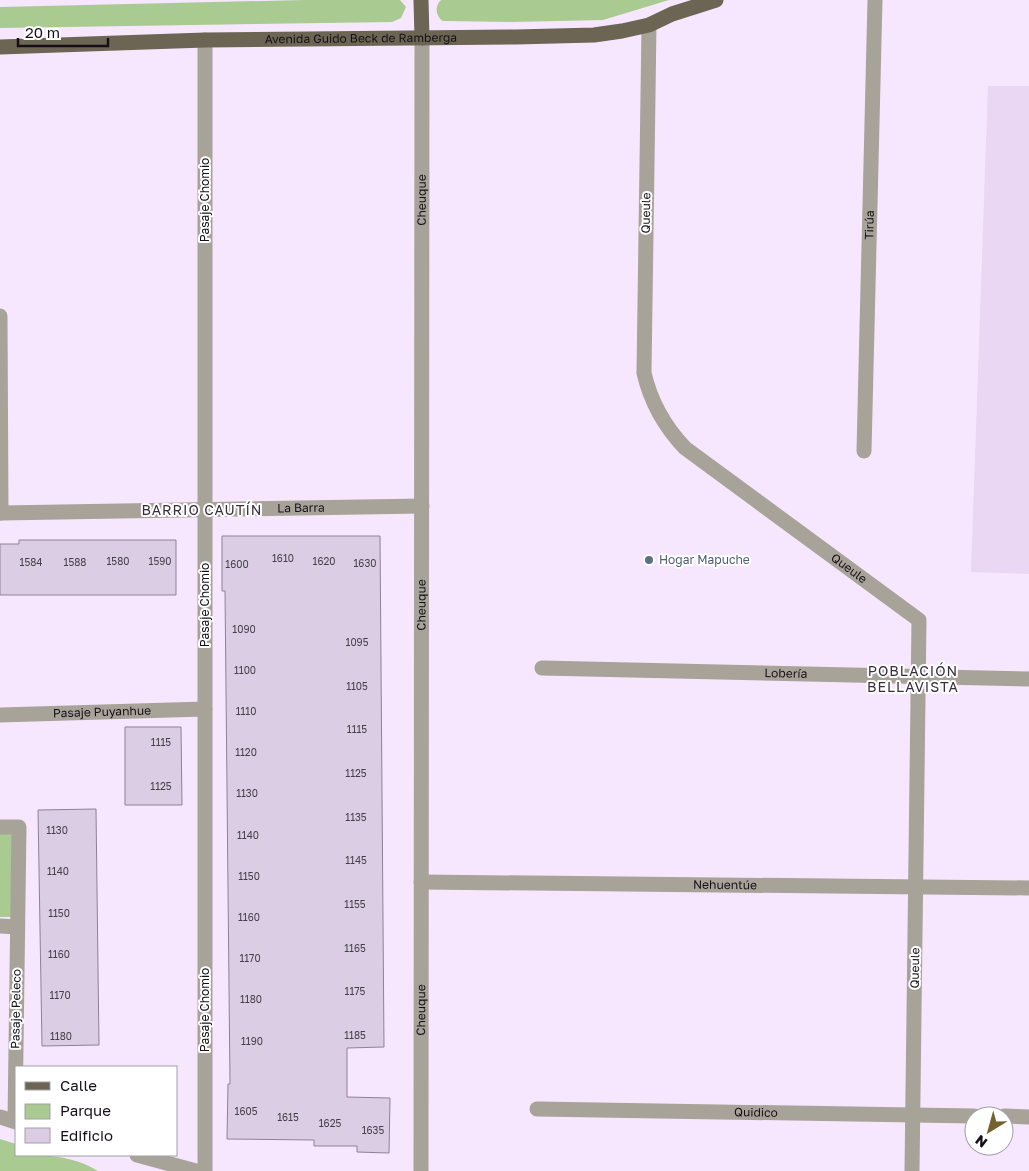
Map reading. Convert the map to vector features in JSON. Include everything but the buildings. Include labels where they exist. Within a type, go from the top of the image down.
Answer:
[{"type":"main road","points":[[422,0],[422,38]]},
{"type":"main road","name":"Avenida Guido Beck de Ramberga","points":[[0,47],[205,40],[594,35],[649,25],[672,14],[716,0]]},
{"type":"street","name":"Tirúa","points":[[864,451],[875,0]]},
{"type":"street","name":"Queule","points":[[649,25],[644,373],[654,406],[673,435],[685,448],[919,620],[912,1171]]},
{"type":"street","name":"Cheuque","points":[[421,1171],[422,38]]},
{"type":"street","name":"Pasaje Chomio","points":[[205,40],[205,1171]]},
{"type":"street","points":[[0,316],[1,513]]},
{"type":"street","name":"La Barra","points":[[1,513],[422,506]]},
{"type":"street","name":"Lobería","points":[[542,668],[1029,679]]},
{"type":"street","name":"Pasaje Puyanhue","points":[[0,715],[205,709]]},
{"type":"street","name":"Pasaje Peleco","points":[[0,827],[19,827],[16,1066]]},
{"type":"street","name":"Nehuentúe","points":[[421,882],[1029,888]]},
{"type":"street","points":[[0,926],[17,927]]},
{"type":"street","name":"Quidico","points":[[537,1109],[964,1116]]},
{"type":"street","points":[[1014,1116],[1029,1117]]},
{"type":"street","points":[[0,1117],[15,1121]]},
{"type":"street","points":[[141,1156],[196,1171]]},
{"type":"shaded area","points":[[988,86],[1029,86],[1029,574],[971,572]]},
{"type":"green space","points":[[304,0],[400,0],[406,7],[401,18],[392,22],[0,28],[0,7]]},
{"type":"green space","points":[[441,0],[669,0],[603,20],[512,22],[443,21],[437,11],[437,6]]},
{"type":"green space","points":[[0,833],[13,833],[11,917],[0,917]]},
{"type":"green space","points":[[0,1139],[15,1144],[15,1156],[58,1157],[78,1162],[98,1171],[0,1171]]},
{"type":"place","name":"Hogar Mapuche","points":[[649,560]]},
{"type":"district","name":"BARRIO CAUTÍN","points":[[202,510]]},
{"type":"district","name":"POBLACIÓN BELLAVISTA","points":[[913,680]]}]
